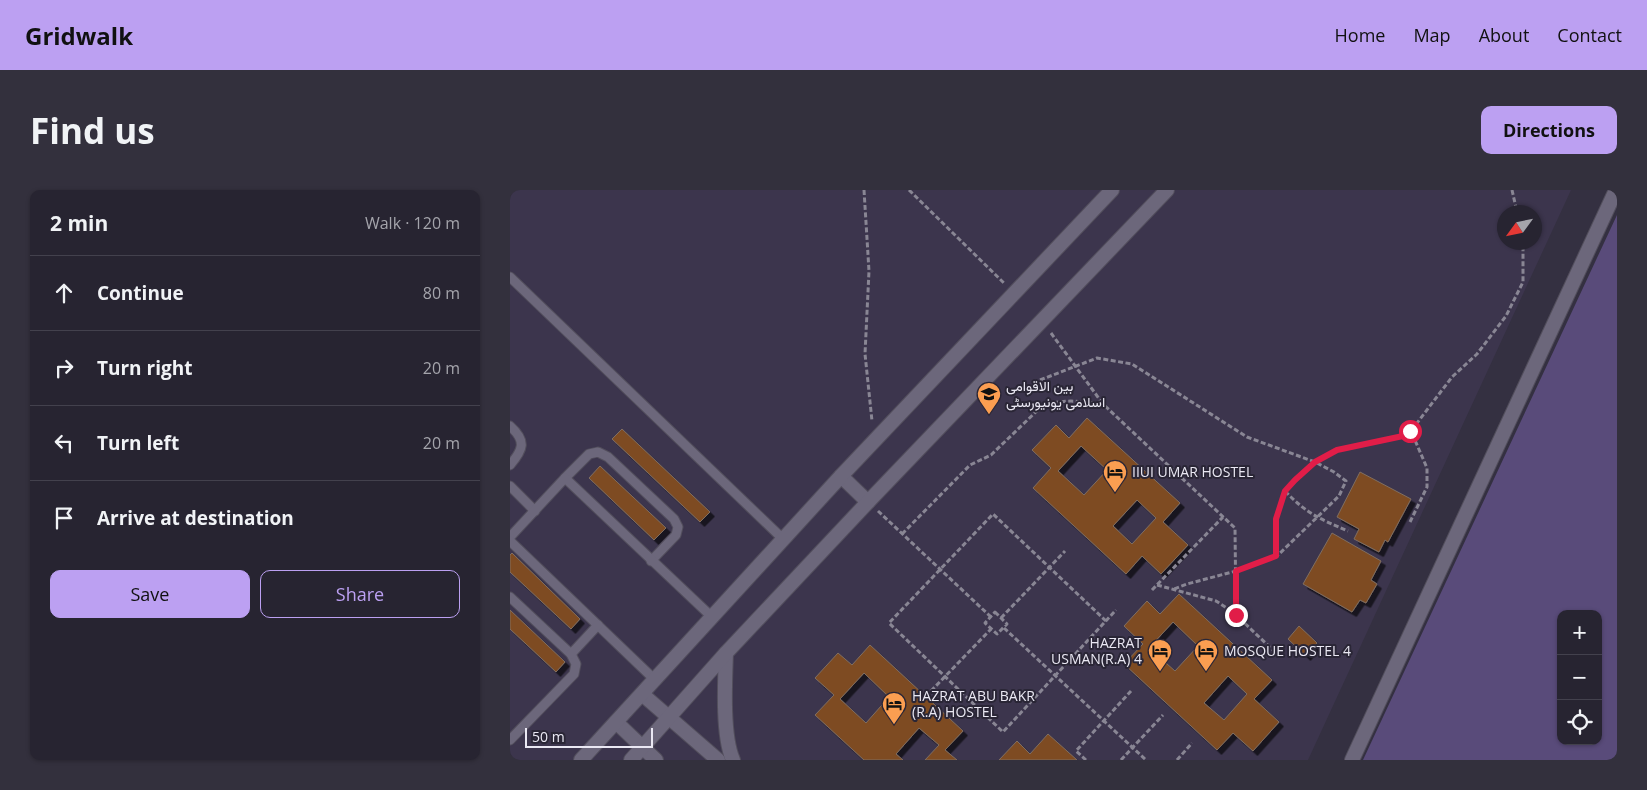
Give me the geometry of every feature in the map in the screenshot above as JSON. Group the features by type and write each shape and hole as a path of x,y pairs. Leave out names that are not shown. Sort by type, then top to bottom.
{"street":[{"path":"581,760 841,476 1112,190"},
{"path":"631,760 726,653 1041,320 1167,190"},
{"path":"1352,760 1616,190"},
{"path":"841,476 868,502"},
{"path":"726,653 725,713 730,754 733,760"},
{"path":"642,694 718,760"},
{"path":"616,722 656,760"}],"lane":[{"path":"510,277 783,539"},
{"path":"510,426 521,440 522,446 521,452 510,465"},
{"path":"510,537 589,454 598,452 608,458 674,519 678,527 676,535 651,560"},
{"path":"565,478 712,617"},
{"path":"510,486 535,510"},
{"path":"510,541 654,679"},
{"path":"510,597 571,654 576,664 574,674 510,740"},
{"path":"571,654 598,625"}],"path":[{"path":"864,190 869,271 865,354 874,442"},
{"path":"909,190 1015,293"},
{"path":"1512,190 1515,205"},
{"path":"1276,556 1276,519 1285,491 1315,462 1337,450 1403,436 1410,431 1452,377 1477,354 1506,316 1523,282 1524,250"},
{"path":"1041,320 1104,405 1235,528 1236,615"},
{"path":"1040,380 1097,358 1132,364 1248,437 1315,462 1346,481 1339,496 1276,556 1236,571 1174,589"},
{"path":"902,534 970,465 991,455 1041,407 1049,403 1083,401 1104,405"},
{"path":"1410,431 1426,468 1426,487 1410,522"},
{"path":"1285,491 1300,507 1317,518 1348,530"},
{"path":"868,502 991,617"},
{"path":"1106,621 993,514 889,623 1003,732 1106,621 1116,610"},
{"path":"1152,590 1223,517"},
{"path":"1001,618 1065,550"},
{"path":"1157,585 1216,601 1236,615 1276,654"},
{"path":"995,612 1008,624 997,634 985,623 991,617 995,612"},
{"path":"1004,628 1146,760"},
{"path":"931,691 991,629"},
{"path":"1086,760 1076,750 1132,691"},
{"path":"1121,760 1163,715"},
{"path":"1177,760 1192,743"}],"shaded area":[{"name":"بین الاقوامی اسلامی یونیورسٹی","path":"510,190 1571,190 1308,760 510,760"},
{"path":"1617,215 1617,760 1363,760"}],"building":[{"path":"1087,418 1180,503 1163,522 1188,545 1161,574 1142,556 1126,574 1033,488 1051,468 1032,450 1056,425 1069,438","holes":["1081,446 1107,470 1084,495 1058,471","1137,500 1156,518 1132,544 1113,526"]},
{"path":"622,429 710,512 700,522 612,439"},
{"path":"600,466 666,528 654,540 589,478"},
{"path":"1360,472 1411,499 1388,542 1385,540 1379,552 1354,539 1359,529 1337,517"},
{"path":"1332,533 1381,561 1371,580 1377,584 1366,603 1360,600 1352,612 1303,584"},
{"path":"512,553 580,619 571,629 510,572 510,555"},
{"path":"1179,594 1272,680 1254,699 1279,722 1253,751 1233,733 1217,750 1124,664 1143,644 1124,626 1147,601 1160,614","holes":["1173,622 1198,646 1175,671 1149,648","1228,676 1247,694 1224,720 1204,703"]},
{"path":"510,610 565,662 556,672 510,629"},
{"path":"1299,626 1317,643 1306,656 1288,639"},
{"path":"870,645 963,731 945,750 957,760 925,760 939,745 919,728 896,754 903,760 864,760 815,715 834,695 815,678 838,653 852,665","holes":["864,673 889,697 866,723 840,699"]},
{"path":"1048,734 1077,760 999,760 1017,741 1030,754"}],"place":[{"name":"بین الاقوامی اسلامی یونیورسٹی","path":"989,415"},
{"name":"IIUI UMAR HOSTEL","path":"1115,493"},
{"name":"HAZRAT USMAN(R.A) 4","path":"1160,672"},
{"name":"MOSQUE HOSTEL 4","path":"1206,672"},
{"name":"HAZRAT ABU BAKR (R.A) HOSTEL","path":"894,725"}],"route":[{"path":"1236,615 1236,571 1276,556 1276,519 1285,491 1295,480 1315,462 1337,450 1403,436 1410,431"}]}
